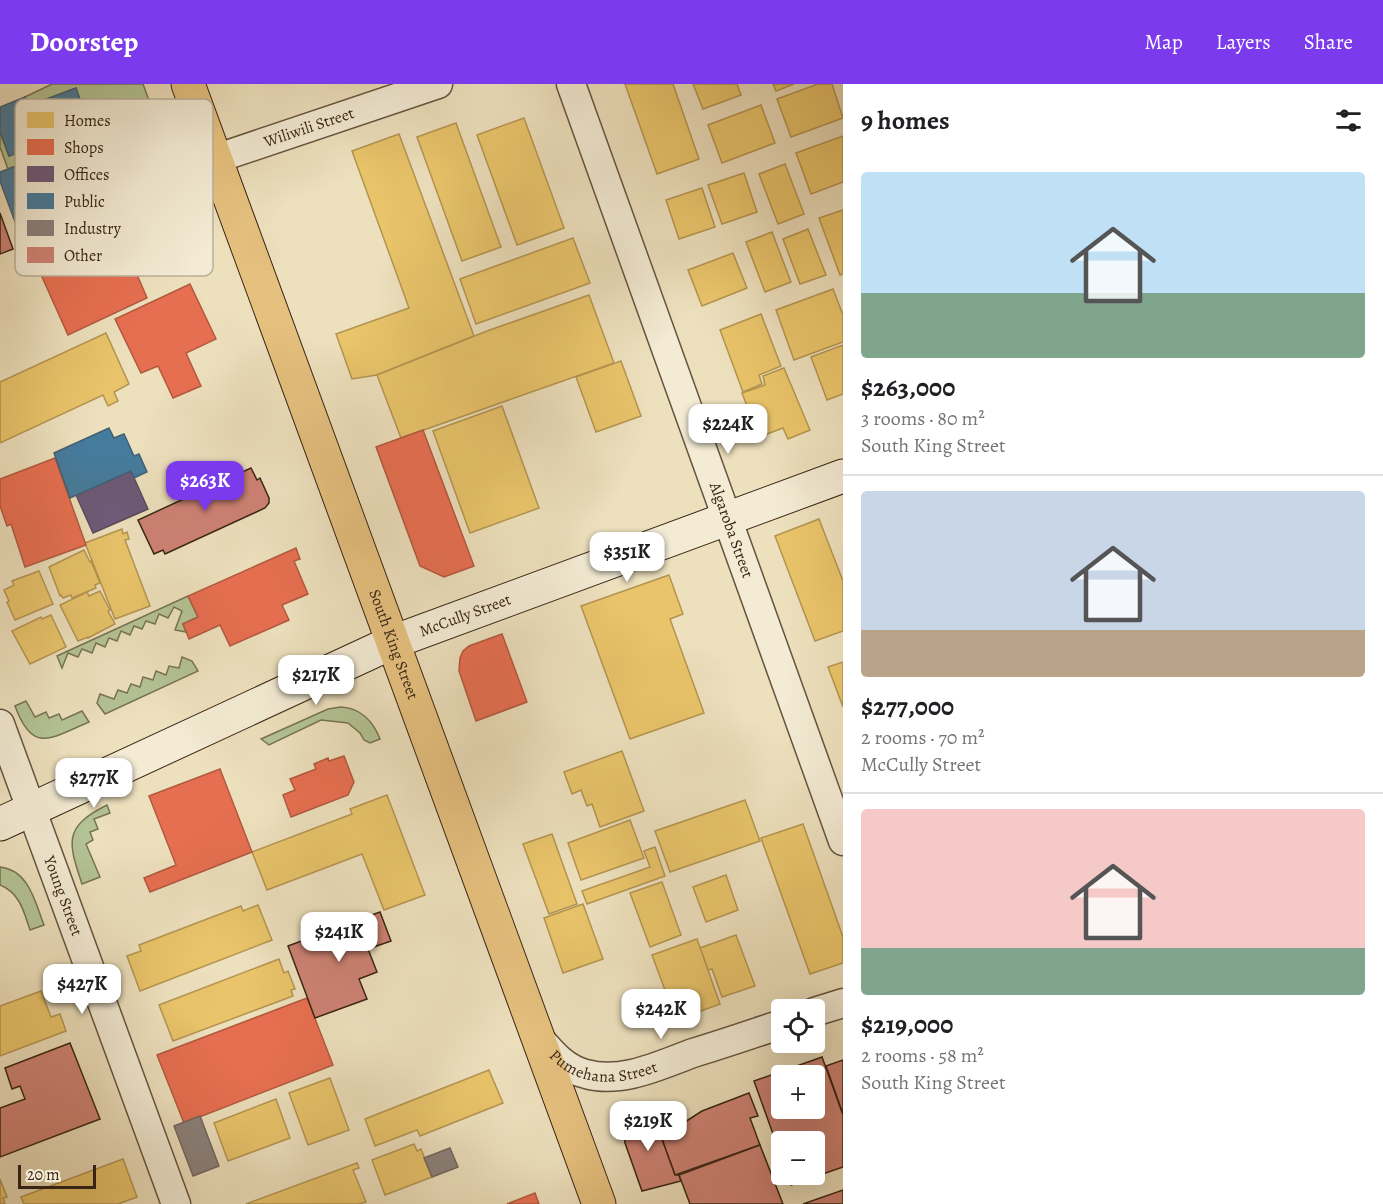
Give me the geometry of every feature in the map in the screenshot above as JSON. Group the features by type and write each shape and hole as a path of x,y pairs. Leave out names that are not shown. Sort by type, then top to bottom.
{"main road":[{"name":"South King Street","path":"188,84 193,99"},
{"name":"South King Street","path":"213,153 599,1204"},
{"name":"McCully Street","path":"0,824 393,642 843,476"}],"street":[{"name":"Wiliwili Street","path":"215,159 438,84"},
{"name":"Algaroba Street","path":"571,84 843,841"},
{"name":"Young Street","path":"0,724 176,1204"},
{"path":"825,1009 843,1003"},
{"name":"Pumehana Street","path":"538,1035 556,1057 577,1071 587,1075 618,1077 771,1028"}],"green space":[{"path":"52,84 143,84 148,99 80,99 76,88 47,99 26,99 25,97"},
{"path":"0,132 9,156 15,154 15,166 8,169 0,147"},
{"path":"188,596 198,617 183,624 186,632 175,630 182,611 174,607 168,618 159,614 155,624 146,621 142,629 134,626 130,635 121,631 117,641 109,638 105,647 96,643 92,653 82,649 78,657 68,653 62,668 57,656"},
{"path":"182,657 192,661 198,671 105,714 97,703 100,694 114,699 118,690 127,693 131,684 140,687 143,677 153,680 156,671 166,675 169,666 179,668"},
{"path":"26,701 35,717 46,712 49,718 59,714 62,720 82,711 89,722 54,737 36,737 22,721 15,706"},
{"path":"341,707 354,710 365,717 374,727 380,739 370,743 364,740 360,733 348,723 321,720 269,745 261,739 328,709"},
{"path":"107,805 110,813 94,819 98,829 90,832 93,840 86,844 100,877 82,884 74,857 73,837 83,821"},
{"path":"0,867 18,874 30,888 44,925 30,930 17,898 7,888 0,885"}],"building: Homes":[{"path":"625,84 673,84 699,159 657,174"},
{"path":"693,84 737,84 741,95 703,109"},
{"path":"773,84 794,84 776,91"},
{"path":"818,84 832,84 843,118 791,137 777,99"},
{"path":"761,105 775,143 722,163 708,125"},
{"path":"524,118 564,228 517,245 477,135"},
{"path":"456,123 501,247 462,261 417,137"},
{"path":"399,134 474,336 377,375 352,379 336,334 409,308 352,151"},
{"path":"843,136 843,182 811,194 796,153"},
{"path":"785,164 804,214 778,224 759,174"},
{"path":"744,173 757,212 722,224 708,185"},
{"path":"702,188 715,227 679,239 666,200"},
{"path":"843,210 843,274 840,275 819,218"},
{"path":"808,229 826,275 800,284 783,239"},
{"path":"772,232 791,282 765,292 746,242"},
{"path":"573,238 590,283 476,324 460,279"},
{"path":"733,253 747,288 702,306 688,270"},
{"path":"833,289 843,315 843,342 794,360 776,310"},
{"path":"589,295 614,363 401,438 377,375 487,331"},
{"path":"761,314 781,366 759,375 762,384 743,392 720,330"},
{"path":"106,333 129,384 114,392 118,401 108,406 103,395 0,443 0,382"},
{"path":"843,345 843,394 827,400 811,357"},
{"path":"621,361 641,416 596,432 576,377"},
{"path":"784,368 810,430 788,439 783,428 759,437 742,393 765,385 763,376"},
{"path":"502,406 539,508 470,533 433,431"},
{"path":"819,519 843,581 843,631 815,641 775,536"},
{"path":"122,529 123,534 127,532 129,539 125,540 150,606 115,619 85,543"},
{"path":"84,550 100,583 95,585 96,588 72,598 71,595 63,598 60,596 49,567"},
{"path":"39,571 53,604 15,620 4,590 14,585 12,581"},
{"path":"669,575 683,614 670,619 704,713 630,739 581,606"},
{"path":"100,591 115,624 78,641 60,605 87,592 89,596"},
{"path":"51,615 66,647 30,664 12,631 41,617 42,619"},
{"path":"843,662 843,707 828,667"},
{"path":"622,751 644,811 600,827 592,804 587,806 581,790 572,794 564,772"},
{"path":"387,795 425,895 384,910 362,854 267,890 252,852 352,814 350,809"},
{"path":"745,800 760,841 670,872 655,831"},
{"path":"630,820 644,858 581,880 568,843"},
{"path":"803,824 843,937 843,963 810,974 761,838"},
{"path":"552,834 577,904 549,914 523,844"},
{"path":"655,847 665,876 587,904 582,891 650,867 644,851"},
{"path":"726,875 738,910 706,922 693,887"},
{"path":"662,882 681,935 650,947 630,893"},
{"path":"583,904 603,959 563,973 544,918"},
{"path":"258,905 272,940 140,991 127,956 141,951 139,945 241,906 243,911"},
{"path":"736,935 755,986 722,997 712,969 708,970 700,948"},
{"path":"697,939 720,1004 676,1020 652,955"},
{"path":"279,959 284,973 288,971 295,989 291,990 293,996 173,1041 159,1005"},
{"path":"41,991 51,1017 60,1014 66,1031 0,1056 0,1006"},
{"path":"489,1070 503,1103 420,1136 417,1130 375,1146 365,1119"},
{"path":"330,1078 349,1130 308,1145 289,1093"},
{"path":"276,1099 290,1138 228,1161 214,1123"},
{"path":"414,1144 417,1151 421,1149 432,1177 385,1195 372,1160"},
{"path":"123,1159 137,1197 118,1204 24,1204 21,1197"},
{"path":"357,1163 359,1168 353,1170 366,1202 359,1204 246,1204"},
{"path":"0,1179 7,1197 3,1198 5,1204 0,1204"}],"building: Shops":[{"path":"42,276 138,276 147,298 68,335"},
{"path":"190,284 216,339 186,353 201,386 173,398 158,366 141,373 115,319"},
{"path":"423,430 474,566 444,577 420,566 376,447"},
{"path":"55,458 86,545 25,567 11,524 7,526 0,506 0,479"},
{"path":"296,548 300,559 294,561 308,594 282,605 289,620 230,646 220,625 189,639 183,624 198,617 188,596"},
{"path":"502,634 527,702 476,721 459,671 460,658 469,646"},
{"path":"344,756 354,782 348,795 291,817 283,795 295,790 290,779 316,769 314,764 328,758 329,761"},
{"path":"220,769 252,852 150,892 144,878 176,865 149,796"},
{"path":"307,998 333,1065 184,1123 157,1055"},
{"path":"535,1193 539,1204 507,1204"}],"building: Offices":[{"path":"131,471 148,509 93,533 76,495"}],"building: Public":[{"path":"76,88 80,99 47,99"},
{"path":"15,101 15,154 9,156 0,132 0,107"},
{"path":"15,166 15,222 0,181 0,172"},
{"path":"109,428 114,438 124,434 134,456 139,454 147,472 134,478 131,471 70,498 54,453"}],"building: Industry":[{"path":"200,1116 219,1166 193,1176 174,1126"},
{"path":"450,1148 458,1167 432,1177 424,1158"}],"building: Other":[{"path":"0,213 13,249 0,254"},
{"path":"251,468 257,480 260,478 269,498 269,503 265,508 165,554 163,550 154,554 138,520"},
{"path":"380,912 391,941 368,949 377,972 359,979 367,999 315,1018 288,946"},
{"path":"70,1043 100,1119 0,1157 0,1108 25,1099 20,1086 12,1089 5,1068"},
{"path":"822,1057 825,1065 799,1065"},
{"path":"843,1060 843,1114 826,1066"},
{"path":"825,1065 843,1115 843,1167 825,1173 825,1131 772,1131 754,1081 771,1075 771,1119 825,1119"},
{"path":"749,1093 758,1116 750,1118 760,1145 675,1175 653,1115 666,1110 672,1126 685,1122 702,1111"},
{"path":"651,1109 675,1175 679,1175 681,1181 642,1191 625,1143 624,1129 629,1118"},
{"path":"760,1145 771,1173 771,1185 776,1185 783,1204 690,1204 679,1175"},
{"path":"843,1190 843,1204 803,1204"}]}
